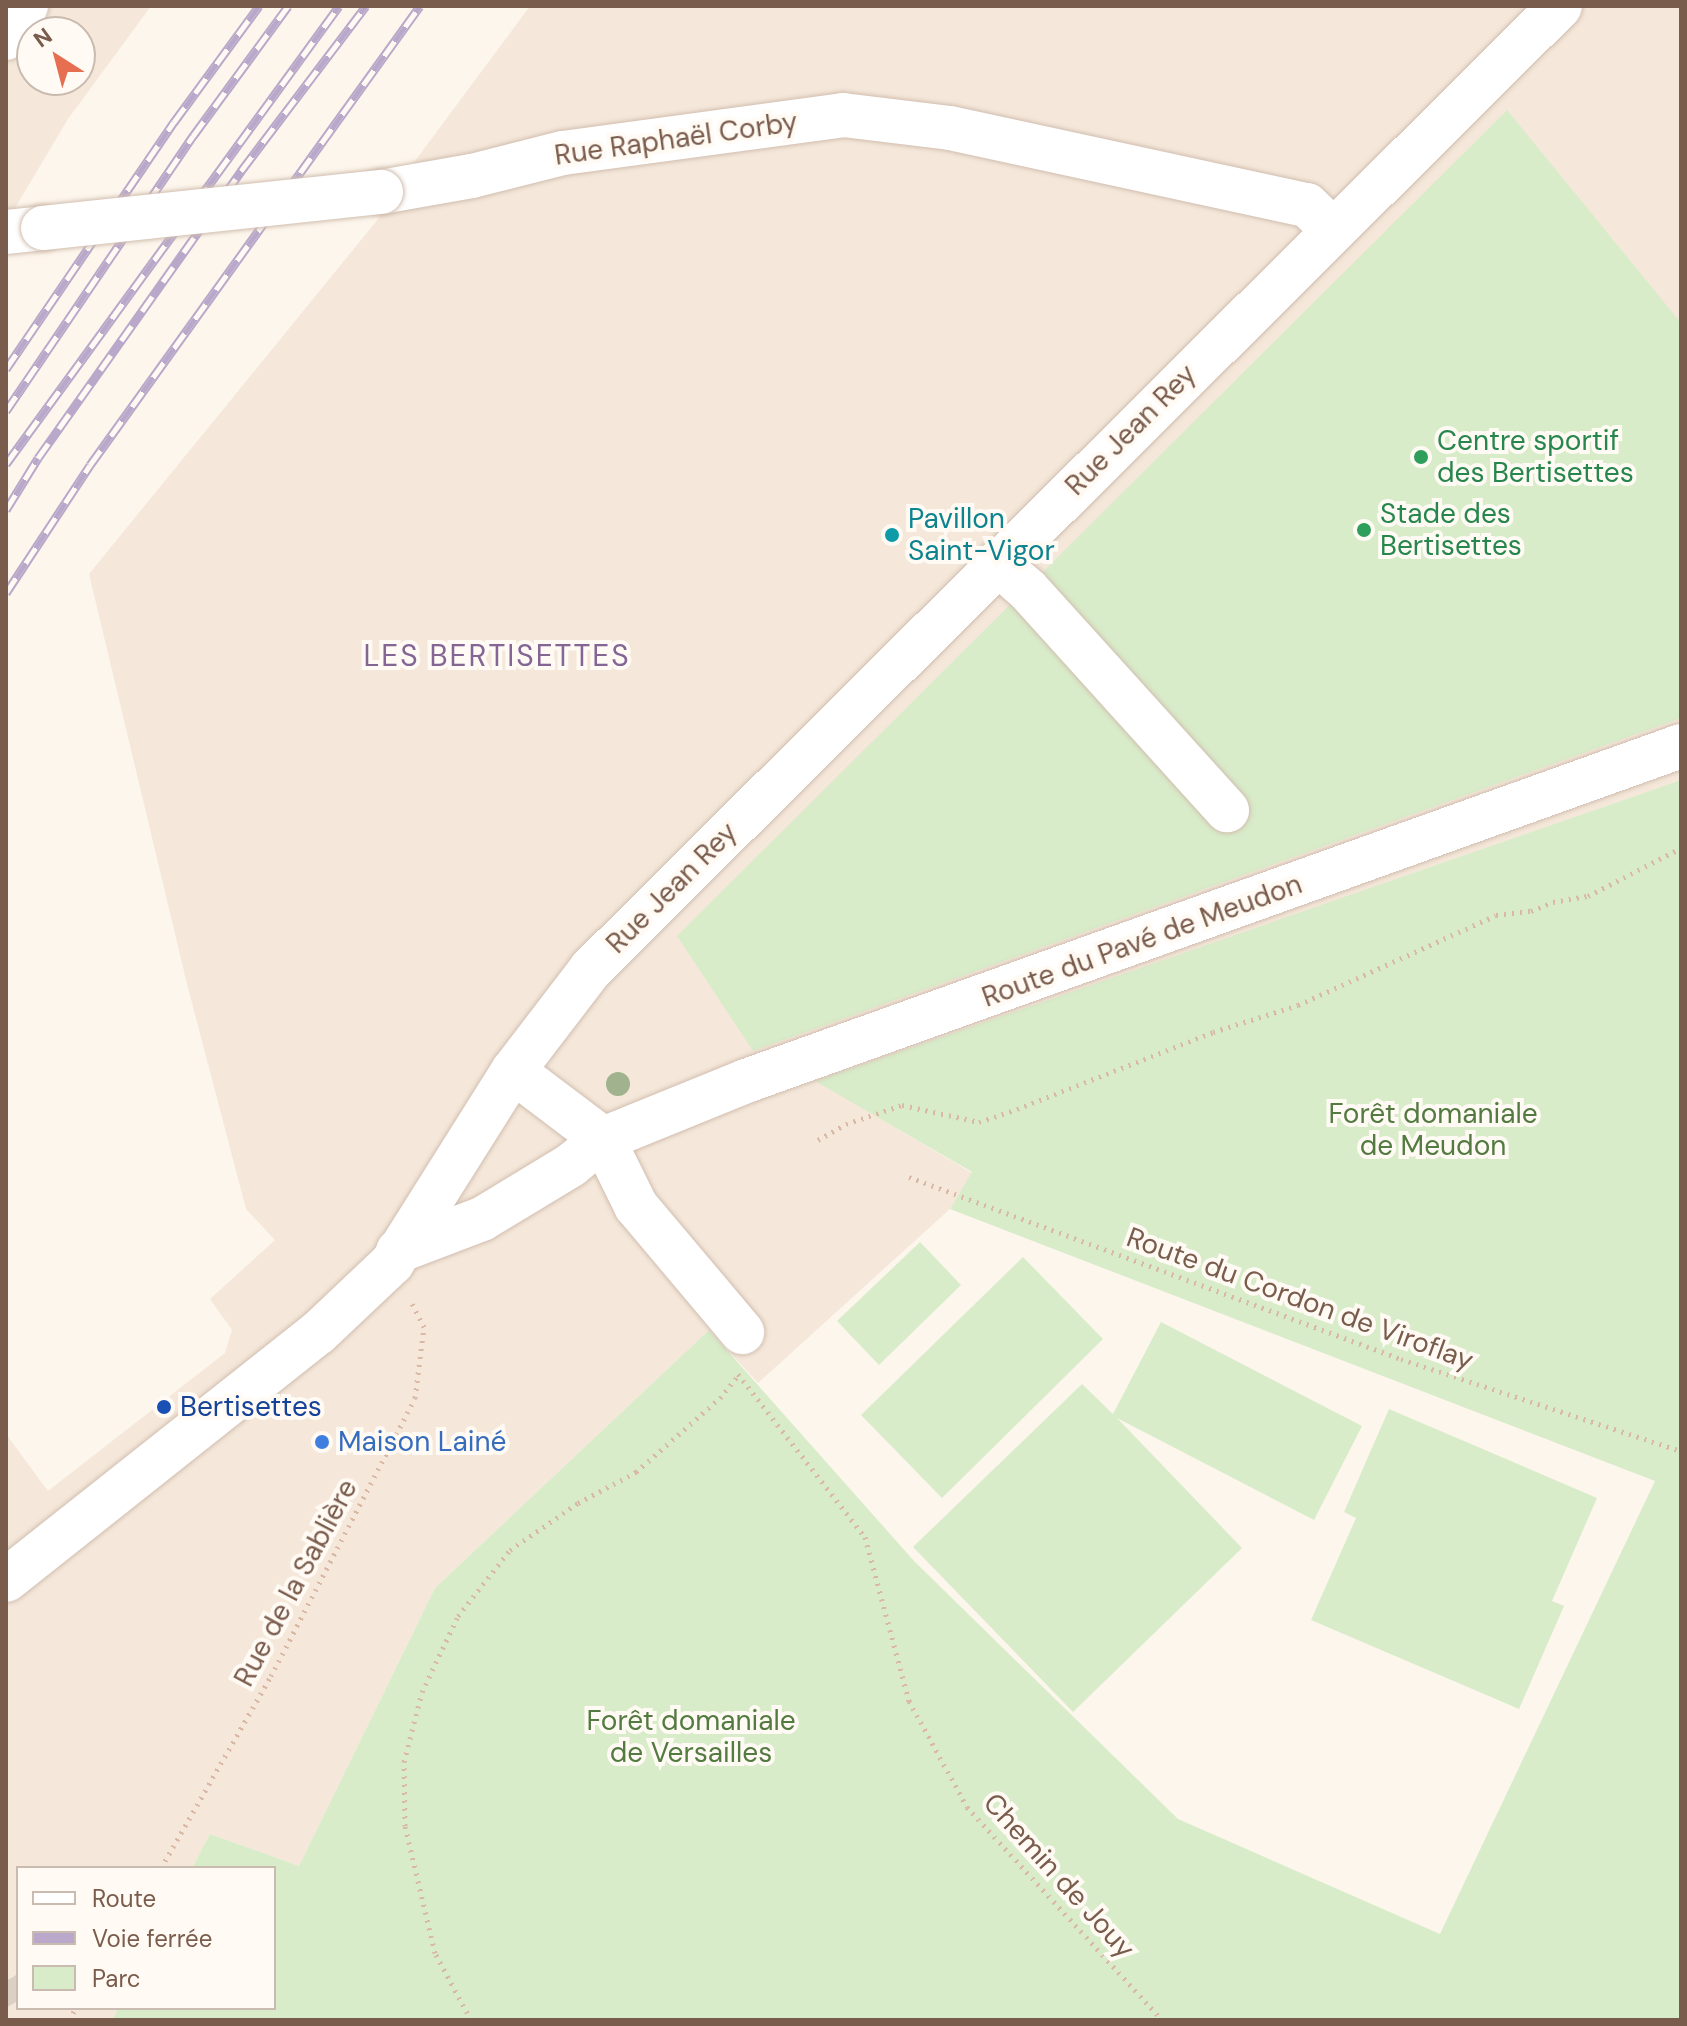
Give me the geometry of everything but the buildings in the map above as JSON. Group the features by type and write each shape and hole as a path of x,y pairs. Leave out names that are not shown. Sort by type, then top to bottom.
{"street":[{"path":"6,38 26,6"},
{"name":"Rue Jean Rey","path":"395,1257 513,1071 591,969 1560,6"},
{"name":"Rue Raphaël Corby","path":"24,230 381,192 472,176 563,153 843,115 950,128 1307,205 1333,230"},
{"path":"997,563 1028,590 1227,810"},
{"name":"Route du Pavé de Meudon","path":"395,1257 482,1219 571,1165 603,1139 746,1081 1681,746"},
{"path":"513,1071 603,1139 636,1206 742,1332"},
{"path":"6,1580 318,1333 395,1257"}],"path":[{"path":"818,1140 846,1124 902,1105 979,1122 1213,1032 1298,1005 1496,915 1531,911 1553,902 1588,896 1681,848"},
{"name":"Route du Cordon de Viroflay","path":"909,1177 1401,1359 1681,1451"},
{"name":"Rue de la Sablière","path":"162,1866 271,1676 415,1398 424,1327 395,1257"},
{"name":"Chemin de Jouy","path":"471,2020 435,1953 405,1826 404,1762 422,1692 458,1616 510,1550 578,1503 636,1472 720,1398 738,1376 865,1537 909,1701 967,1807 1162,2020"}],"shaded area":[{"path":"6,6 151,6 96,81 96,16 16,16 16,96 85,96 6,223"},
{"path":"530,6 1681,6 1681,780 817,1081 972,1173 950,1209 758,1383 709,1330 435,1588 299,1866 210,1834 193,1866 16,1866 16,2010 117,2010 112,2020 6,2020 6,1434 48,1491 225,1353 232,1330 210,1299 275,1240 246,1209 187,984 89,574 383,213 412,165"}],"green space":[{"name":"Centre sportif des Bertisettes","path":"1507,110 1681,323 1681,718 753,1051 677,936"},
{"name":"Forêt domaniale de Versailles","path":"1681,780 1681,2020 112,2020 117,2010 276,2010 276,1866 193,1866 210,1834 299,1866 435,1588 709,1330 914,1561 1178,1819 1440,1934 1655,1481 950,1209 972,1172 815,1081"},
{"path":"920,1242 961,1285 879,1365 837,1321"},
{"path":"1023,1257 1103,1339 942,1498 861,1415"},
{"path":"1161,1322 1362,1426 1314,1520 1117,1418 1242,1548 1073,1712 913,1547 1082,1384 1113,1414"},
{"path":"1389,1409 1597,1498 1552,1601 1564,1606 1519,1709 1311,1620 1356,1518 1344,1512"}],"tunnel":[{"path":"6,1981 16,1998"}],"railway":[{"path":"6,369 174,122 259,6"},
{"path":"6,411 193,136 288,6"},
{"path":"6,464 339,6"},
{"path":"6,510 38,458 241,171 366,6"},
{"path":"6,593 90,465 420,6"}],"place":[{"name":"Centre sportif des Bertisettes","path":"1421,457"},
{"name":"Stade des Bertisettes","path":"1364,530"},
{"name":"Pavillon Saint-Vigor","path":"892,535"},
{"name":"Bertisettes","path":"164,1407"},
{"name":"Maison Lainé","path":"322,1442"}],"district":[{"name":"LES BERTISETTES","path":"497,656"}],"park label":[{"name":"Forêt domaniale de Meudon","path":"1433,1130"}]}
